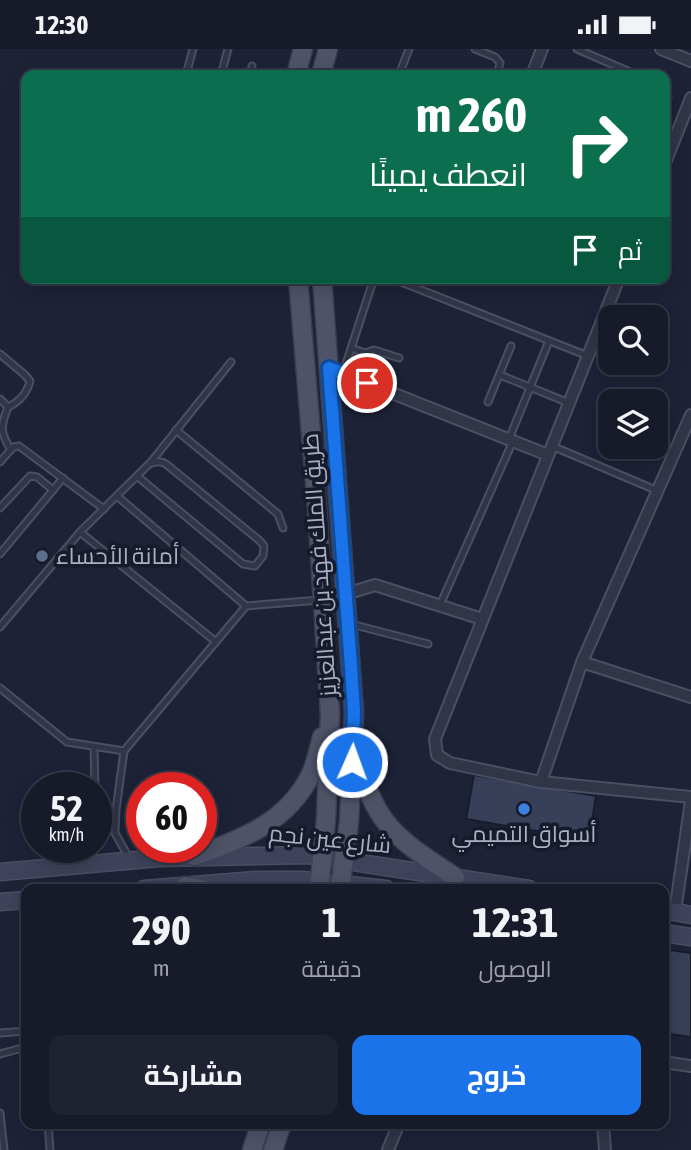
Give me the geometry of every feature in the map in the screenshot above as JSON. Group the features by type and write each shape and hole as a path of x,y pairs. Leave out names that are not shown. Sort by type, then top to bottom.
{"main road":[{"path":"297,70 303,49"},
{"path":"322,70 328,49"},
{"name":"طريق الملك فهد بن عبدالعزيز","path":"298,284 330,714 320,884"},
{"name":"طريق الملك فهد بن عبدالعزيز","path":"322,284 336,371 354,729 349,822 340,884"},
{"path":"217,848 250,836 275,818 295,798 311,774 330,714"},
{"path":"354,729 363,778 383,822 419,854 455,877"},
{"name":"شارع عين نجم","path":"217,855 323,857 498,884"},
{"name":"شارع عين نجم","path":"0,872 126,859"},
{"name":"شارع عين نجم","path":"220,884 257,880 307,884"},
{"path":"2,906 21,900"},
{"path":"669,934 691,937"},
{"path":"252,1150 259,1129"},
{"path":"273,1150 280,1129"}],"street":[{"path":"534,70 542,49"},
{"path":"661,49 691,61"},
{"path":"670,150 691,98"},
{"path":"617,284 435,739 437,755 450,764 541,782 691,799 676,913"},
{"path":"336,371 511,440 550,450"},
{"path":"541,782 582,661 691,415"},
{"path":"346,594 375,585 482,619"},
{"path":"582,661 691,697"},
{"path":"669,1063 691,1066"},
{"path":"388,1150 397,1129"},
{"path":"603,1129 605,1150"}],"lane":[{"path":"187,70 193,49"},
{"path":"222,70 228,49"},
{"path":"401,70 409,49"},
{"path":"475,49 495,57 500,63 499,70"},
{"path":"577,49 625,70"},
{"path":"252,66 252,70"},
{"path":"336,371 352,348 372,284"},
{"path":"406,284 587,356"},
{"path":"440,605 511,440 549,341"},
{"path":"488,402 511,346"},
{"path":"352,348 365,353 374,350 399,358"},
{"path":"0,354 30,381 28,389 17,403 8,407 1,424 1,437 11,450"},
{"path":"0,627 80,532 149,464 231,362"},
{"path":"500,375 569,403"},
{"path":"0,399 8,407"},
{"path":"176,430 278,514 283,529"},
{"path":"0,462 19,446 104,509"},
{"path":"550,450 658,491"},
{"path":"137,477 243,564 253,567 258,565 264,552 260,541 162,461 149,464"},
{"path":"0,508 30,476 37,477 53,490"},
{"path":"0,554 63,478"},
{"path":"117,496 246,606 323,600"},
{"path":"80,532 216,642"},
{"path":"126,852 115,833 124,751 246,606"},
{"path":"348,623 428,644"},
{"path":"0,688 67,742 124,751"},
{"path":"94,747 95,772"},
{"path":"0,1033 21,1031"},
{"path":"0,1054 21,1048"},
{"path":"0,1112 4,1150"},
{"path":"48,1129 50,1150"}],"building":[{"path":"474,775 596,796 589,840 466,819"},
{"path":"669,950 691,953 691,1037 669,1034"}],"place":[{"name":"أمانة الأحساء","path":"42,556"},
{"name":"أسواق التميمي","path":"524,809"}],"route":[{"path":"352,762 354,712 329,368 367,383"}]}
